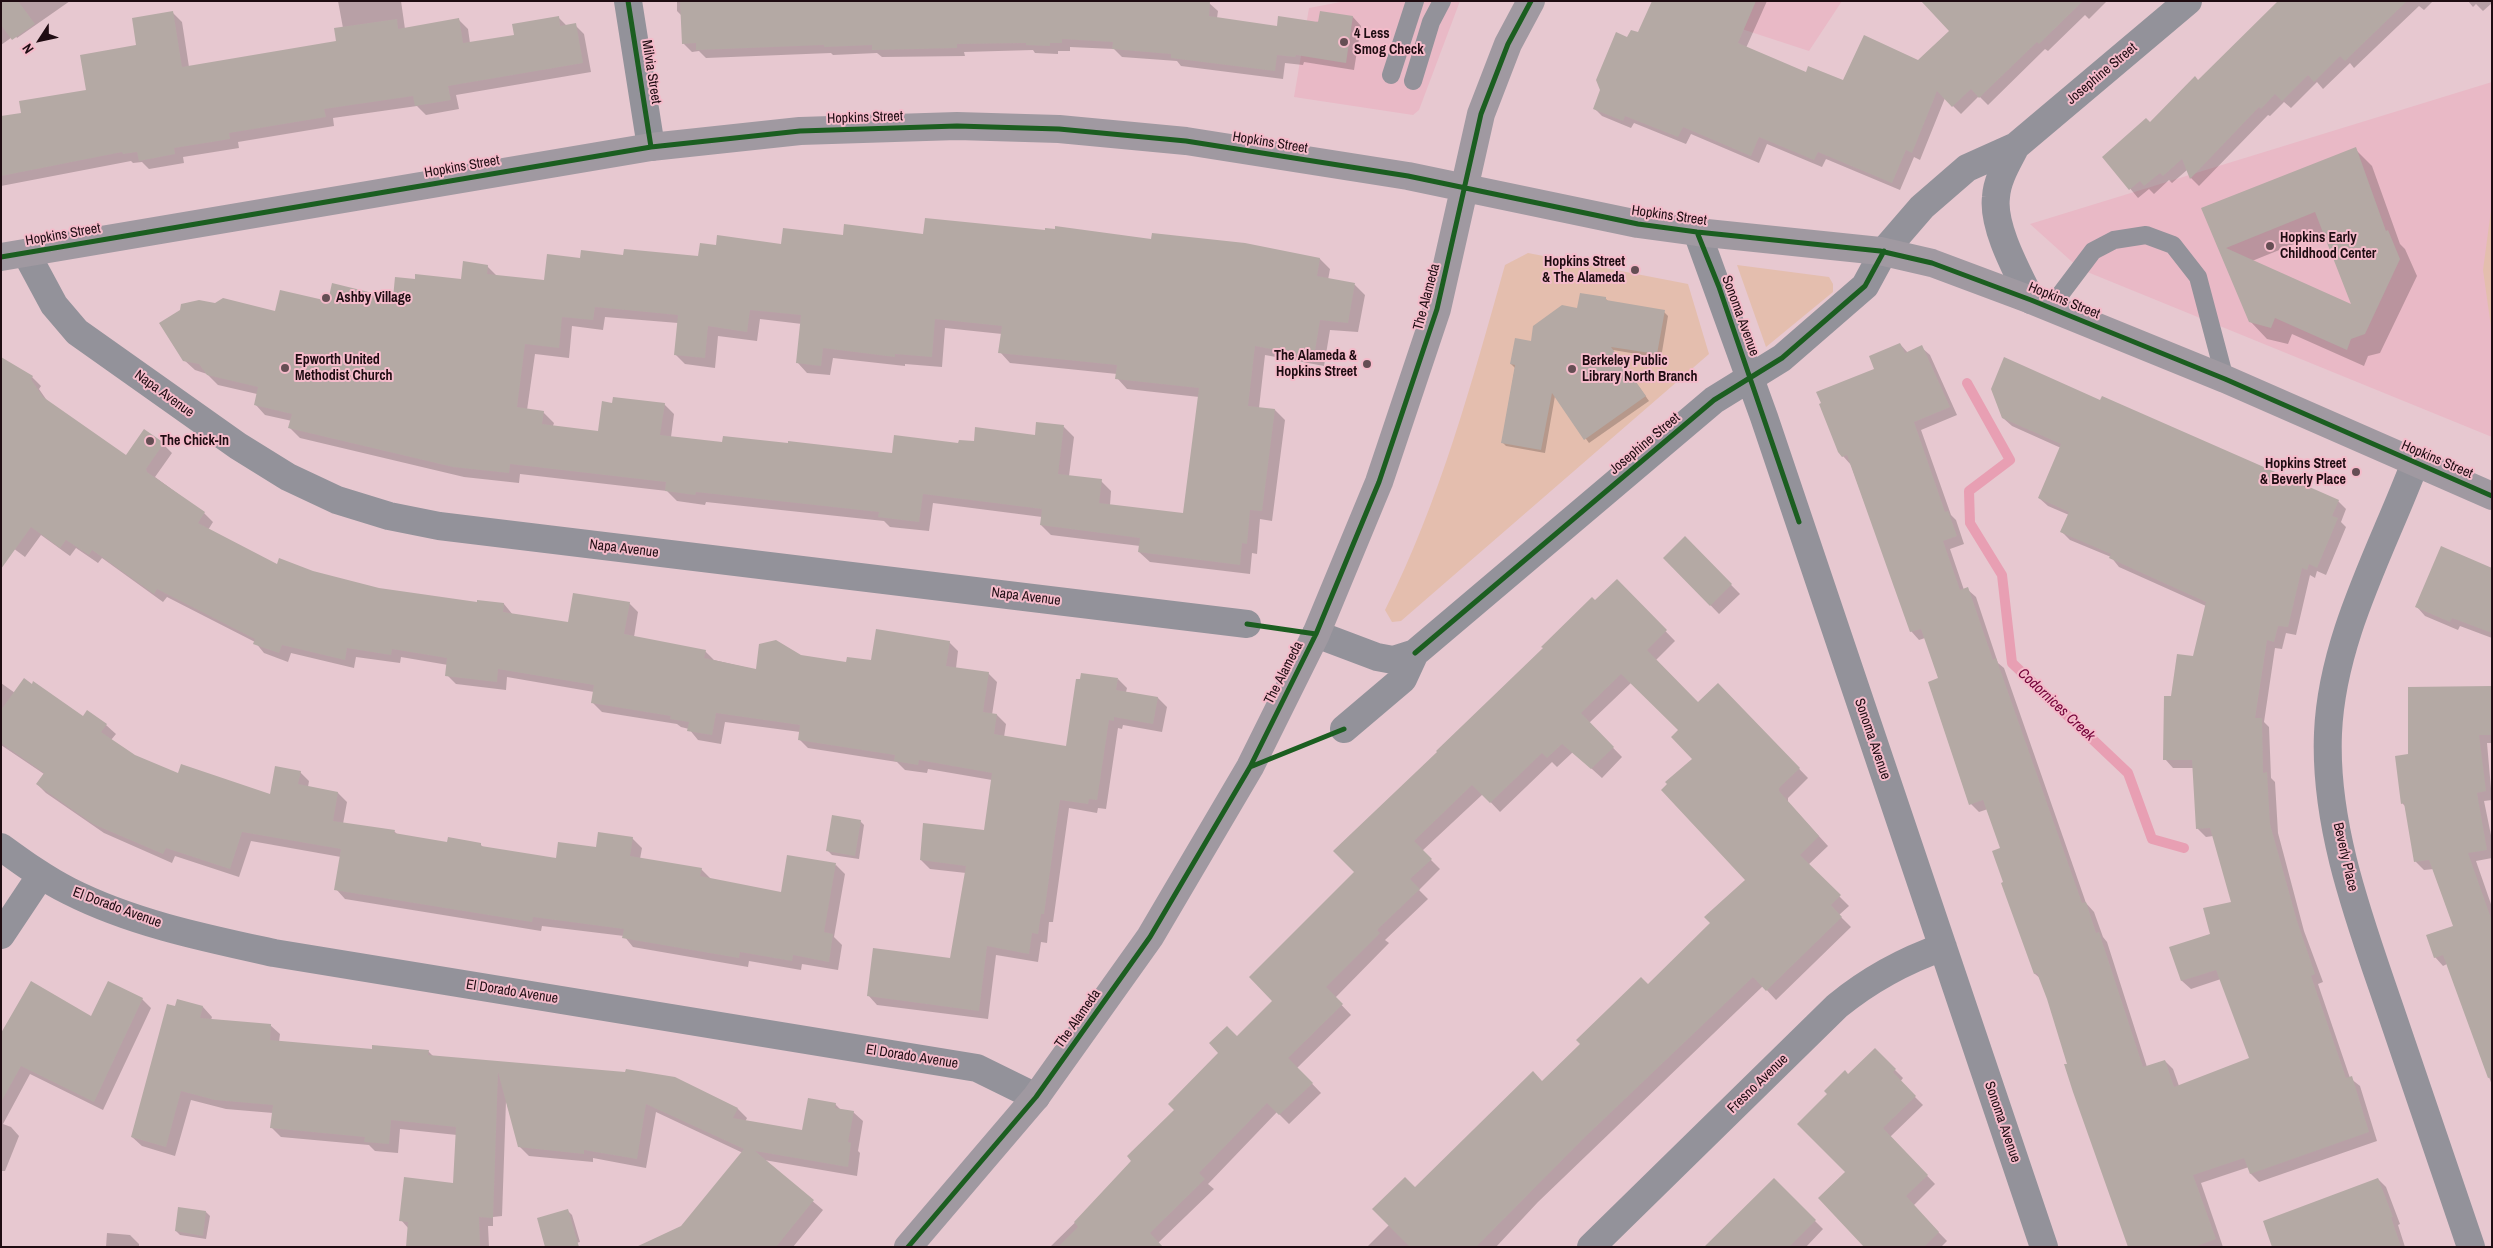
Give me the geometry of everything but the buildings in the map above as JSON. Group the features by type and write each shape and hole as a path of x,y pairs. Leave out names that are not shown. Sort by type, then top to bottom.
{"street":[{"name":"Milvia Street","path":"628,1 651,147"},
{"name":"The Alameda","path":"908,1247 1036,1097 1150,937 1250,767 1316,634 1379,482 1437,309 1481,114 1508,44 1531,1"},
{"name":"Josephine Street","path":"1316,634 1377,657 1393,660 1415,653 1714,400 1782,358 1865,286 1884,251 1922,207 1967,168 2016,146 2188,1"},
{"name":"Hopkins Street","path":"13,255 651,147 800,131 957,126 1060,129 1186,141 1408,176 1638,224 1697,232 1884,251 1932,263 2041,304 2225,379 2492,496"},
{"name":"Josephine Street","path":"2016,146 2004,170 1995,198 2001,231 2041,304"},
{"name":"Sonoma Avenue","path":"1697,232 1750,378 2044,1247"},
{"name":"Napa Avenue","path":"13,255 77,332 238,446 288,477 346,503 389,516 439,526 1246,624"},
{"name":"Beverly Place","path":"2415,463 2350,623 2336,676 2328,732 2331,793 2357,911 2471,1247"},
{"name":"Josephine Street","path":"1344,729 1403,679 1415,653"},
{"name":"El Dorado Avenue","path":"1,847 41,875 70,892 114,910 193,935 274,953 977,1068 1036,1097"},
{"path":"1,935 41,875"},
{"name":"Fresno Avenue","path":"1591,1247 1837,1006 1858,988 1900,963 1943,947"}],"lane":[{"path":"1391,75 1415,1"},
{"path":"1413,81 1431,22 1442,1"},
{"path":"2041,304 2093,251 2114,240 2146,235 2173,245 2198,277 2225,379"}],"shaded area":[{"path":"1346,1 1460,1 1419,110 1413,115 1294,97 1309,8"},
{"path":"1656,1 1842,1 1809,51"},
{"name":"Hopkins Early Childhood Center","path":"2492,82 2492,437 2080,269 2030,224"},
{"path":"2492,203 2492,334 2483,270"},
{"path":"1528,253 1688,284 1709,354 1401,621 1392,622 1385,610 1405,569 1422,527 1453,441 1505,265"},
{"path":"1737,265 1829,277 1833,284 1833,292 1766,347"}],"waterway":[{"name":"Codornices Creek","path":"1967,383 2010,460 1969,491 1970,523 2002,575 2012,663 2128,773 2152,839 2184,848"}],"cycle path":[{"path":"628,1 651,147"},
{"path":"908,1247 1036,1097 1150,937 1250,767 1316,634 1379,482 1437,309 1481,114 1508,44 1531,1"},
{"path":"1,257 651,147 800,131 957,126 1059,129 1186,141 1408,176 1638,224 1880,251 1932,263 2031,300 2225,379 2492,496"},
{"path":"1697,232 1719,287 1799,522"},
{"path":"1415,653 1714,400 1782,358 1865,286 1884,251"},
{"path":"1247,624 1316,634"},
{"path":"1250,767 1344,729"}],"place":[{"name":"4 Less Smog Check","path":"1344,42"},
{"name":"Hopkins Early Childhood Center","path":"2270,246"},
{"name":"Hopkins Street & The Alameda","path":"1635,270"},
{"name":"Ashby Village","path":"326,298"},
{"name":"The Alameda & Hopkins Street","path":"1367,364"},
{"name":"Epworth United Methodist Church","path":"285,368"},
{"name":"Berkeley Public Library North Branch","path":"1572,369"},
{"name":"The Chick-In","path":"150,441"},
{"name":"Hopkins Street & Beverly Place","path":"2356,472"}]}
